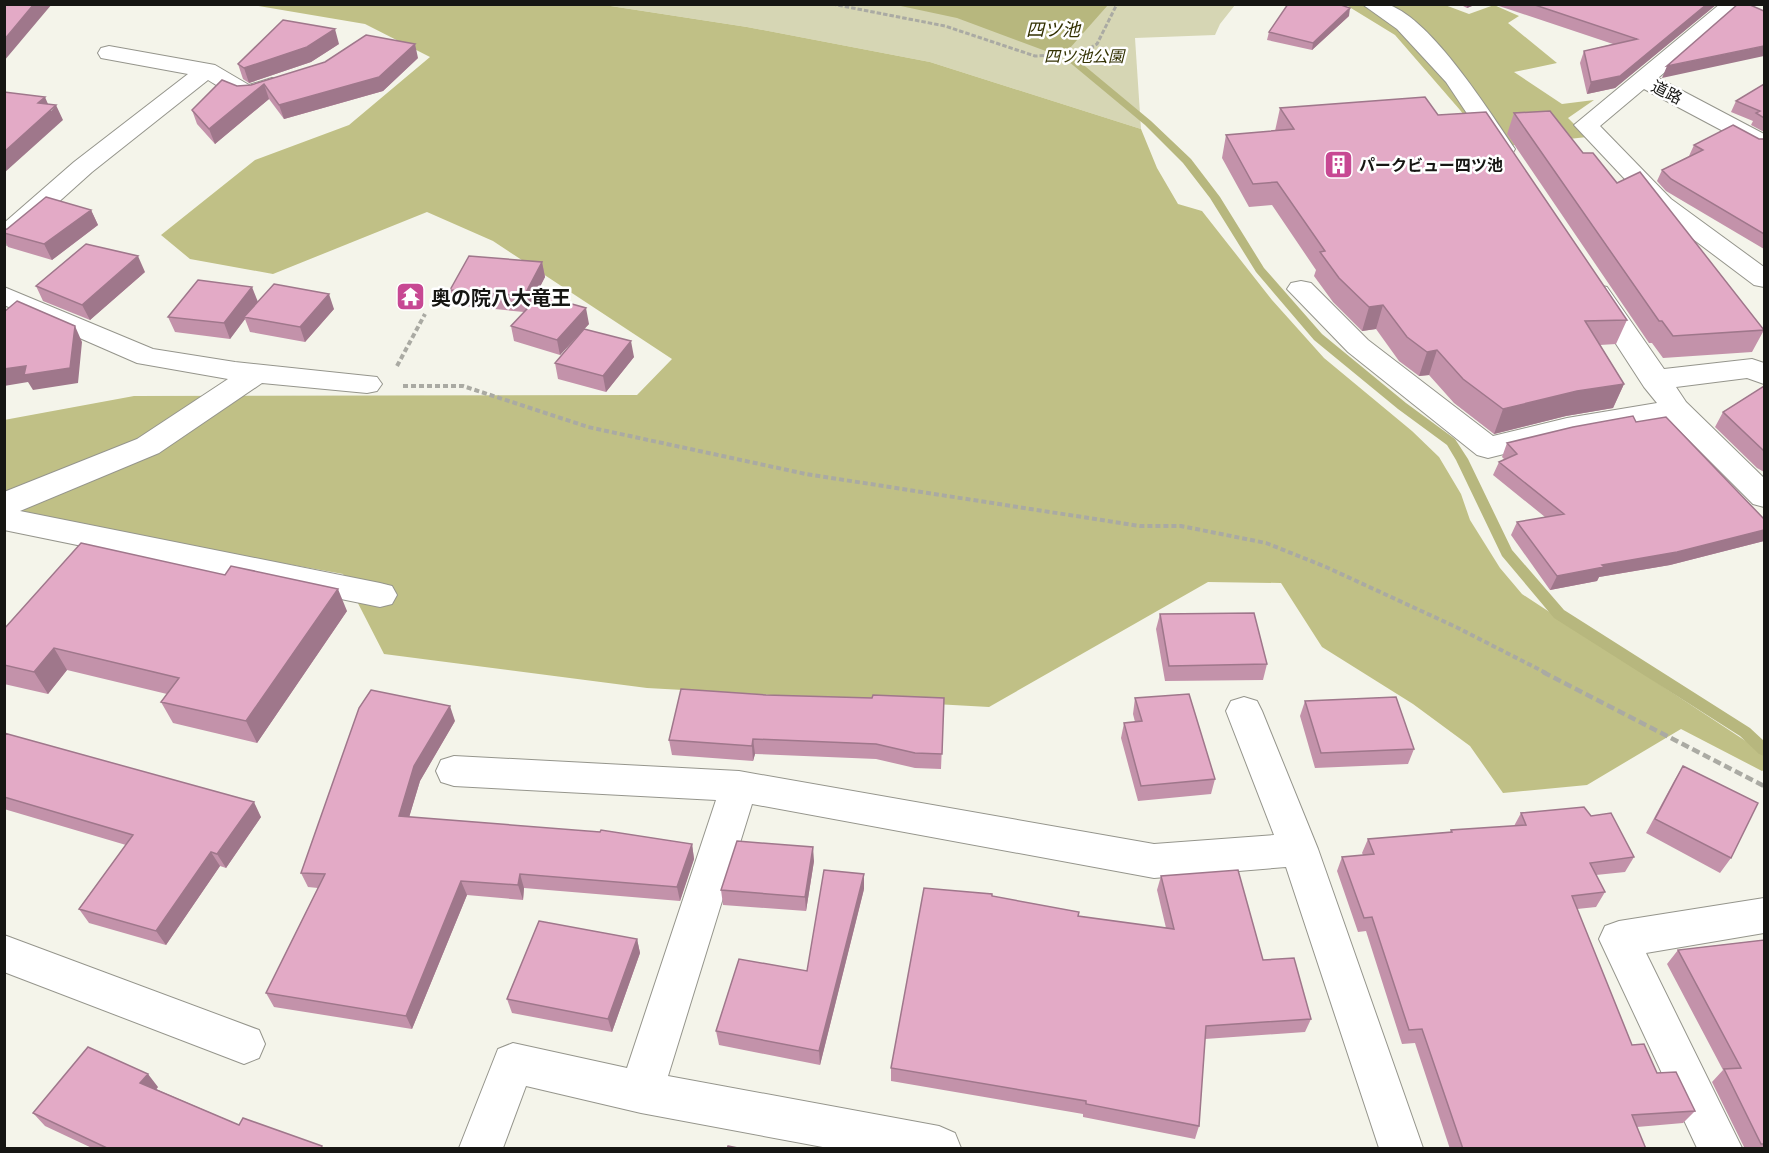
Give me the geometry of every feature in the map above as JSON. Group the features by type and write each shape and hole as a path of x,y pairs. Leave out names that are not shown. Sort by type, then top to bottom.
{"street":[{"path":"1372,4 1405,24 1455,78 1516,170"},
{"name":"道路","path":"1734,4 1642,79 1764,143"},
{"path":"109,53 207,70 248,93 289,79"},
{"path":"4,237 83,167 207,70"},
{"path":"1642,79 1586,125 1662,204 1764,279"},
{"path":"1582,271 1654,380 1676,409 1764,496"},
{"path":"1301,289 1358,346 1488,448 1567,428 1676,409"},
{"path":"4,295 147,357 256,373 377,385"},
{"path":"1654,380 1752,368 1764,375"},
{"path":"4,505 148,446 256,373"},
{"path":"4,519 380,595"},
{"path":"1244,711 1299,849 1401,1149"},
{"path":"454,771 739,786 1154,861 1299,849"},
{"path":"641,1092 739,786"},
{"path":"1720,1149 1619,939 1764,916"},
{"path":"4,953 244,1044"},
{"path":"481,1149 513,1063 641,1092 939,1149"}],"path":[{"path":"832,4 945,26 1035,56 1080,54 1096,44 1117,4"},
{"path":"377,385 425,314"},
{"path":"377,385 462,387 588,427 806,474 1140,526 1181,526 1266,543 1326,567 1456,627 1764,786"}],"green space":[{"name":"四ツ池公園","path":"604,5 1235,5 1220,24 1215,35 1135,38 1141,129 930,62 747,27"}],"shaded area":[{"path":"253,5 604,5 747,27 930,62 1141,129 1157,168 1178,204 1202,211 1272,300 1324,358 1412,431 1439,457 1461,494 1470,520 1500,568 1522,594 1764,753 1764,770 1681,729 1587,785 1503,793 1470,746 1413,704 1322,647 1281,583 1208,582 989,707 647,688 384,654 343,574 5,513 4,420 134,396 637,395 672,359 493,241 427,212 273,274 190,259 161,235 255,160 349,125 430,57 365,24"},
{"path":"1346,5 1445,5 1469,14 1494,5 1519,16 1508,23 1557,63 1514,72 1562,104 1594,100 1568,118 1587,137 1489,148 1460,110 1395,35"}],"water":[{"name":"四ツ池","path":"896,5 1108,5 1062,57 957,18"}],"building":[{"path":"4,4 34,4 4,40"},
{"path":"1288,4 1338,4 1350,8 1313,43 1269,32"},
{"path":"1532,4 1707,4 1620,76 1591,82 1584,51 1637,39"},
{"path":"1738,4 1748,4 1764,11 1764,46 1667,66"},
{"path":"283,20 335,29 307,47 244,68 238,64"},
{"path":"366,35 415,44 379,77 279,105 264,84 209,129 192,110 222,80 237,86 251,85 325,62"},
{"path":"1764,84 1764,118 1756,113 1760,111 1736,101"},
{"path":"4,92 45,97 38,103 56,105 4,152"},
{"path":"1425,97 1438,115 1486,112 1627,320 1585,321 1624,384 1577,391 1503,409 1463,379 1437,350 1427,352 1407,337 1383,305 1369,307 1339,278 1320,252 1325,251 1277,182 1253,184 1226,135 1294,129 1280,108"},
{"path":"1550,111 1583,153 1593,153 1617,183 1640,172 1764,330 1673,336 1662,321 1659,321 1514,113"},
{"path":"1733,125 1759,139 1764,139 1764,234 1671,179 1662,170 1703,150 1694,145"},
{"path":"46,197 91,210 44,244 4,233 4,230"},
{"path":"86,244 138,256 82,305 36,286"},
{"path":"469,256 542,262 524,296 450,290"},
{"path":"198,280 252,287 224,323 168,317"},
{"path":"274,284 329,294 300,327 244,317"},
{"path":"540,295 586,308 557,340 511,326"},
{"path":"17,301 75,326 70,368 24,375 26,366 4,369 4,312"},
{"path":"584,329 631,341 603,376 555,363"},
{"path":"1764,386 1764,451 1723,412"},
{"path":"1633,416 1636,422 1666,417 1764,519 1764,530 1677,552 1602,565 1604,567 1557,576 1517,522 1564,514 1499,462 1517,454 1507,443 1573,427"},
{"path":"81,543 225,575 231,566 338,589 246,721 161,702 179,678 54,648 34,672 4,665 4,629"},
{"path":"1254,613 1267,664 1169,666 1160,614"},
{"path":"681,689 766,695 872,698 873,695 944,698 942,754 915,753 876,744 753,739 752,746 669,740"},
{"path":"371,690 450,706 414,766 399,816 600,832 601,830 692,844 677,887 520,874 518,885 461,881 406,1016 266,993 325,874 301,873 359,708"},
{"path":"1189,694 1215,779 1141,786 1124,723 1142,721 1135,698"},
{"path":"1396,697 1414,749 1321,753 1305,701"},
{"path":"4,733 254,802 217,854 211,852 156,931 79,909 133,835 4,797"},
{"path":"1683,766 1758,803 1731,858 1655,819"},
{"path":"1584,807 1591,816 1611,813 1634,857 1590,863 1605,892 1572,896 1632,1045 1644,1044 1657,1073 1676,1072 1695,1111 1632,1115 1646,1149 1463,1149 1422,1029 1409,1030 1372,917 1364,918 1342,857 1374,854 1368,839 1526,825 1521,813"},
{"path":"737,841 813,847 805,897 721,890"},
{"path":"824,870 864,874 819,1051 716,1031 739,959 807,971"},
{"path":"1238,870 1263,960 1294,958 1311,1019 1206,1026 1199,1126 1086,1104 1086,1101 891,1068 924,888 992,894 992,896 1079,912 1078,916 1174,929 1161,876"},
{"path":"539,921 637,939 608,1019 507,999"},
{"path":"1764,940 1764,1144 1761,1144 1724,1069 1741,1068 1678,950"},
{"path":"88,1047 148,1074 140,1083 239,1125 243,1118 322,1146 321,1149 109,1149 33,1113"},
{"path":"728,1146 743,1149 727,1149"}],"waterway":[{"path":"1071,59 1148,123 1187,161 1215,197 1260,270 1318,337 1402,406 1451,442 1462,459 1507,553 1559,614 1745,732 1764,750"}],"place":[{"name":"パークビュー四ツ池","path":"1338,165"},
{"name":"奥の院八大竜王","path":"410,297"}]}
